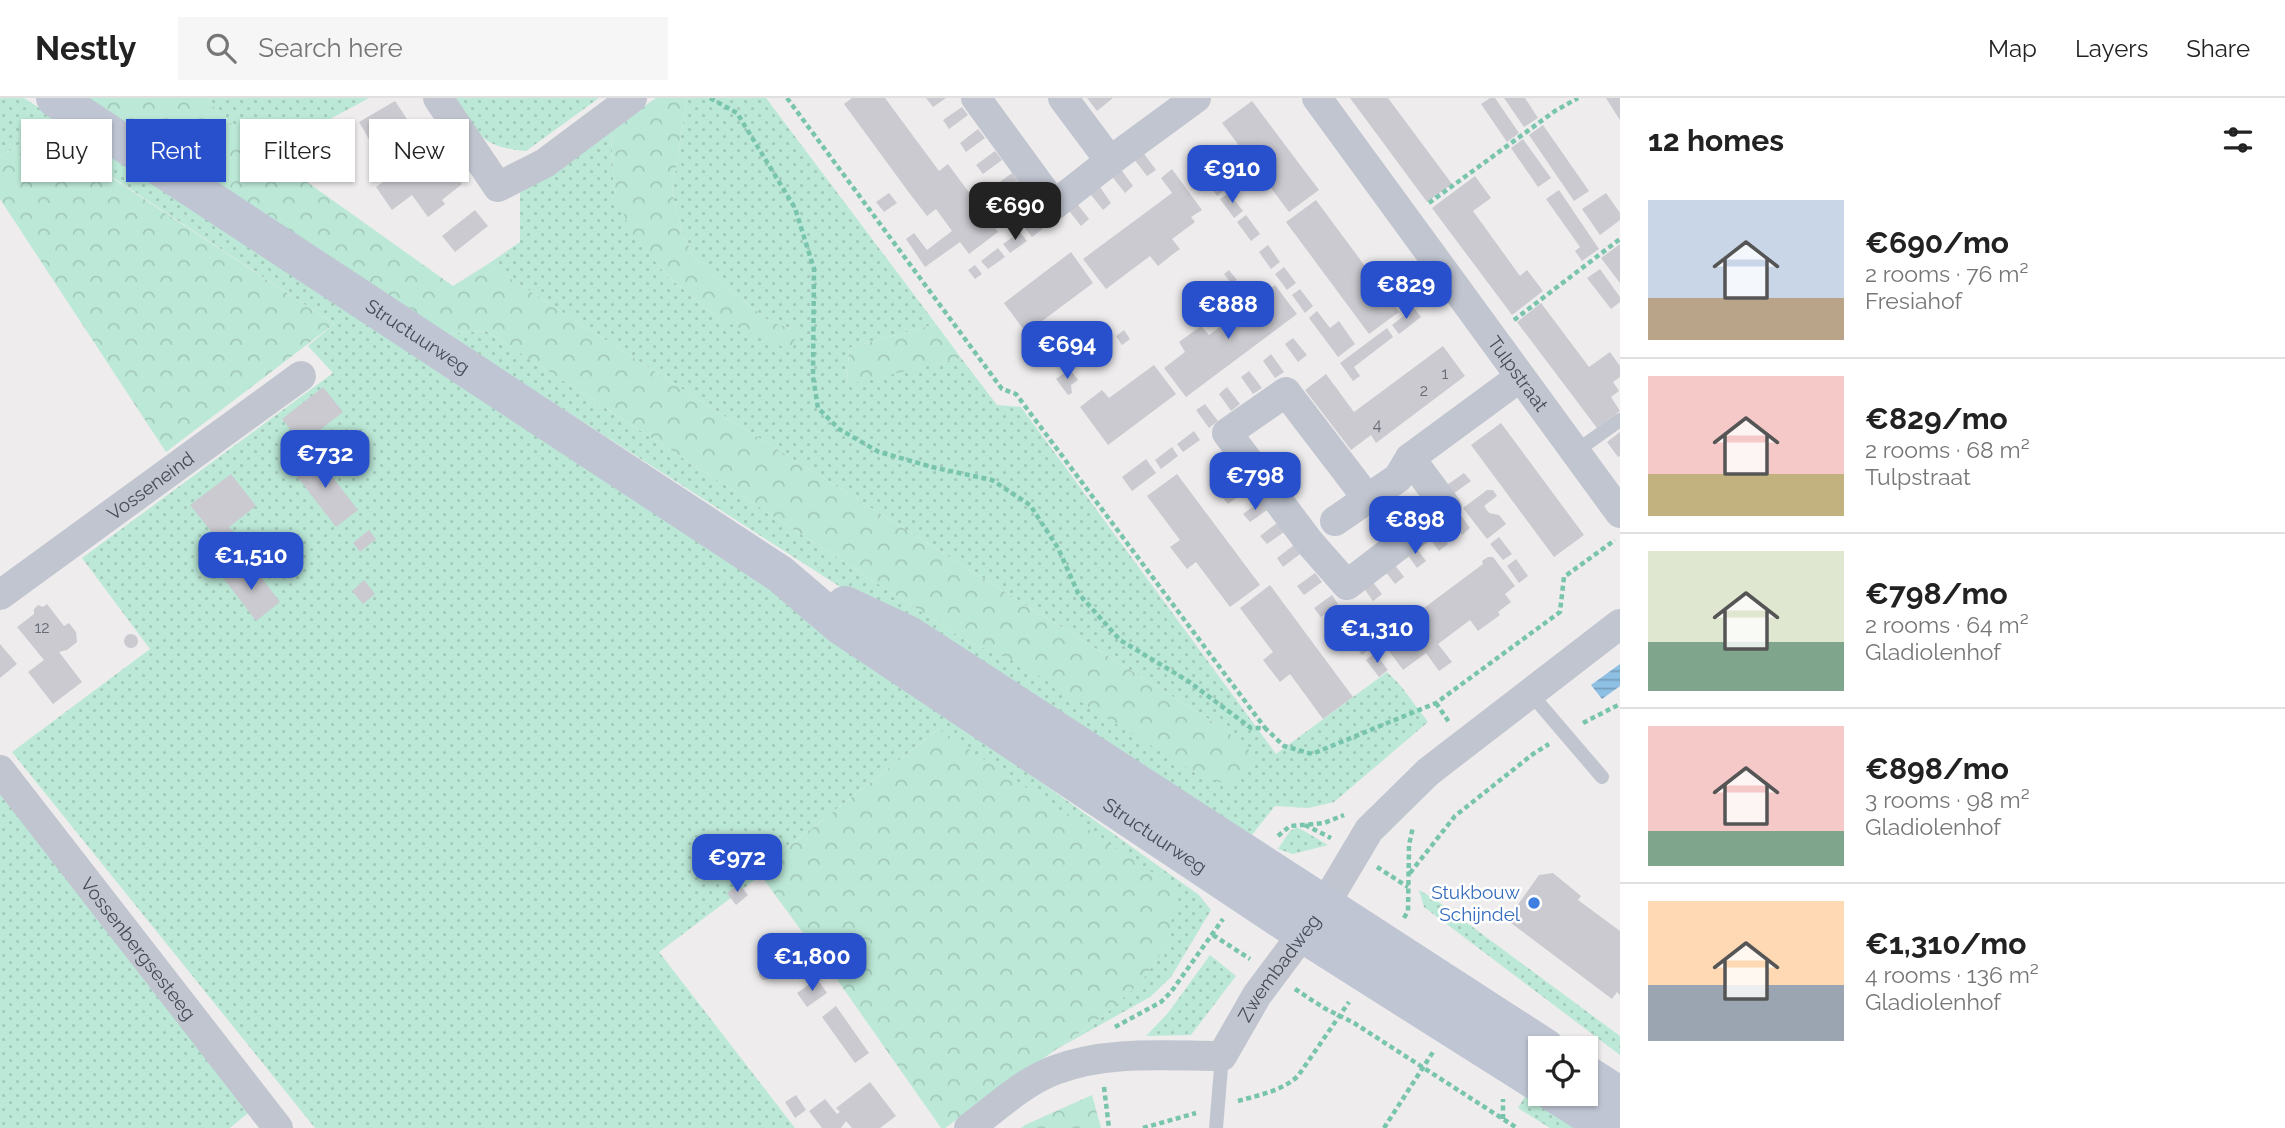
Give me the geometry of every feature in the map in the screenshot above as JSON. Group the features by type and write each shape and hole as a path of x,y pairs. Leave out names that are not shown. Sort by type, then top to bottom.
{"main road":[{"name":"Structuurweg","path":"55,98 780,574 909,635 1314,919 1528,1075"},
{"name":"Structuurweg","path":"1314,919 1528,1038"},
{"path":"1598,1082 1620,1096"},
{"path":"1574,1106 1609,1128"}],"street":[{"path":"438,98 498,187 545,163 632,98"},
{"path":"976,98 1054,205 1110,160 1196,98"},
{"path":"1063,98 1110,160"},
{"name":"Tulpstraat","path":"1317,98 1620,513"},
{"name":"Vosseneind","path":"0,595 301,376"},
{"path":"1335,521 1398,478 1410,458 1520,377"},
{"path":"1367,498 1286,392 1227,433 1310,543 1347,585 1447,508 1410,458"},
{"name":"Zwembadweg","path":"1222,1056 1272,974 1314,919 1369,830 1428,772 1620,624"},
{"name":"Vossenbergsesteeg","path":"0,770 278,1128"},
{"path":"969,1128 1033,1081 1054,1070 1100,1058 1222,1056"}],"lane":[{"path":"1575,452 1620,419"},
{"path":"1531,694 1602,778"},
{"path":"1216,1128 1222,1056"}],"path":[{"path":"710,98 737,113 795,208 814,270 813,377 818,408 839,429 880,453 992,480 1030,505 1058,548 1078,593 1120,640 1188,681 1251,728 1265,728"},
{"path":"787,98 1002,389 1016,394 1265,728 1284,746 1312,754 1436,703 1560,612 1564,577 1620,537"},
{"path":"1405,220 1555,111 1578,98"},
{"path":"1491,337 1620,239"},
{"path":"1436,703 1453,728"},
{"path":"1409,873 1455,816 1533,754 1620,704"},
{"path":"1213,934 1324,1008 1354,1023 1517,1128"},
{"path":"1384,1128 1434,1050"},
{"path":"1100,1058 1109,1128"},
{"path":"1143,1128 1217,1107"}],"green space":[{"path":"0,98 24,98 56,119 21,119 21,143 0,157"},
{"path":"79,98 209,98 216,111 226,119 126,119 126,128"},
{"path":"209,98 369,98 330,119 240,119 240,131 216,111"},
{"path":"456,98 599,98 526,151 490,142 475,130"},
{"path":"656,98 687,98 672,193 682,231 694,258 769,321 797,331 792,351 719,319 667,276 631,233 614,188 611,130"},
{"path":"687,98 766,98 936,324 849,348 847,384 961,358 997,405 1021,407 1276,754 1387,672 1428,722 1334,802 1308,808 1275,806 1251,836 853,595 446,334 486,331 970,643 1218,725 724,416 488,264 520,242 520,187 611,130 614,188 632,233 667,276 719,319 797,331 769,321 694,258 682,231 672,193"},
{"path":"226,119 240,131 240,182 307,182 453,286 488,264 724,416 1218,725 1248,748 1253,758 1246,773 1228,784 1203,778 1015,661 970,643 486,331 446,334 210,182 226,182"},
{"path":"21,143 21,182 112,182 112,178 334,324 166,452 0,199 0,157"},
{"path":"112,155 126,164 126,182 153,182 701,539 1199,895 1211,910 1171,977 1150,997 1057,1049 1103,1016 1141,982 1167,945 939,729 762,867 756,879 659,952 795,1128 315,1128 12,752 150,649 82,558 333,373 308,346 334,324 112,177"},
{"path":"936,324 961,358 847,385 849,348"},
{"path":"939,729 1177,889 1167,945 1141,982 1103,1016 945,1128 941,1128 759,873 761,868"},
{"path":"0,787 253,1109 230,1128 0,1128"},
{"path":"1297,827 1328,845 1293,854 1278,849 1290,831"},
{"path":"1419,890 1620,1036 1620,1055 1598,1036 1424,907"},
{"path":"1210,955 1236,976 1191,1035 1146,1036 1168,1013"},
{"path":"1527,1093 1528,1106 1549,1106 1585,1128 1550,1128 1518,1108"},
{"path":"1092,1095 1101,1128 1021,1128 1025,1125"}],"water":[{"path":"1620,664 1620,686 1602,699 1591,685"}],"building":[{"path":"852,98 885,98 939,171 948,164 998,232 969,254 960,242 925,267 906,239 914,233 927,250 952,231 936,209 927,216 910,194 844,104"},
{"path":"926,98 946,98 933,107"},
{"path":"1087,98 1113,98 1097,111"},
{"path":"1350,98 1388,98 1452,184 1427,202"},
{"path":"1495,98 1519,133 1507,142 1481,104"},
{"path":"1504,98 1525,98 1538,118 1524,127"},
{"path":"1606,98 1620,98 1620,120 1616,114"},
{"path":"395,101 407,119 369,119 369,139 359,122"},
{"path":"1252,101 1319,190 1289,212 1222,123"},
{"path":"962,107 968,115 949,129 943,120"},
{"path":"1543,125 1589,191 1574,201 1529,135"},
{"path":"978,129 985,138 966,152 960,143"},
{"path":"1523,139 1551,178 1538,187 1511,148"},
{"path":"1196,149 1209,166 1200,172 1187,155"},
{"path":"995,151 1002,160 983,174 976,165"},
{"path":"1142,151 1156,170 1147,176 1133,158"},
{"path":"1120,168 1133,186 1125,193 1110,174"},
{"path":"1172,169 1202,210 1191,217 1195,222 1172,239 1180,249 1158,266 1150,256 1106,289 1083,259 1172,193 1161,178"},
{"path":"1212,171 1226,189 1217,196 1204,177"},
{"path":"1012,173 1018,182 999,196 993,187"},
{"path":"1475,176 1491,198 1473,211 1520,276 1527,270 1543,291 1512,315 1432,208"},
{"path":"383,182 462,184 442,200 445,204 428,217 412,195 392,210 376,187"},
{"path":"1098,184 1111,203 1103,210 1088,191"},
{"path":"1559,190 1599,249 1582,261 1575,251 1580,247 1546,199"},
{"path":"889,193 897,203 884,212 876,202"},
{"path":"1229,193 1243,211 1234,218 1220,199"},
{"path":"1606,193 1620,213 1620,220 1600,235 1582,209"},
{"path":"1028,196 1035,205 1016,219 1010,210"},
{"path":"1316,200 1399,312 1369,334 1286,222"},
{"path":"1075,201 1089,219 1081,226 1066,207"},
{"path":"475,210 488,226 455,252 442,236"},
{"path":"1043,215 1049,224 1032,237 1025,228"},
{"path":"1246,215 1260,234 1251,241 1237,222"},
{"path":"1020,232 1027,241 1010,253 1003,244"},
{"path":"1620,244 1620,283 1601,258"},
{"path":"1268,245 1280,262 1271,269 1259,252"},
{"path":"998,248 1005,257 988,269 981,261"},
{"path":"1071,252 1093,283 1026,333 1004,303"},
{"path":"975,265 982,274 975,279 968,270"},
{"path":"1284,267 1296,283 1287,290 1275,274"},
{"path":"1600,269 1620,297 1620,302 1611,309 1587,278"},
{"path":"1229,270 1237,280 1232,284 1224,274"},
{"path":"1275,285 1297,314 1186,397 1164,368 1185,352 1179,342 1201,326 1209,335"},
{"path":"1300,289 1313,306 1305,313 1292,295"},
{"path":"1541,303 1589,367 1610,352 1620,366 1620,377 1613,382 1619,391 1611,397 1620,411 1597,428 1517,322"},
{"path":"1414,308 1421,317 1399,334 1392,325"},
{"path":"1317,311 1330,328 1339,321 1355,344 1338,357 1309,318"},
{"path":"1387,328 1393,337 1354,367 1360,376 1353,381 1340,363"},
{"path":"1124,330 1130,339 1122,345 1116,336"},
{"path":"1293,338 1307,355 1298,362 1285,344"},
{"path":"1443,346 1465,376 1376,443 1371,435 1351,450 1305,390 1326,374 1354,412"},
{"path":"1271,354 1284,372 1275,378 1263,361"},
{"path":"1089,356 1094,362 1087,367 1083,360"},
{"path":"1154,365 1176,394 1108,445 1080,407 1102,390 1109,398"},
{"path":"1070,369 1078,380 1071,385 1072,393 1068,395 1056,379"},
{"path":"1249,371 1262,388 1253,394 1241,377"},
{"path":"323,387 343,412 302,444 282,419"},
{"path":"1227,387 1240,404 1231,411 1219,394"},
{"path":"1205,404 1218,421 1209,428 1196,410"},
{"path":"1501,423 1584,535 1554,557 1471,445"},
{"path":"1194,431 1200,440 1183,452 1177,444"},
{"path":"1620,432 1620,456 1618,457 1607,442"},
{"path":"1172,447 1178,456 1161,469 1155,460"},
{"path":"314,453 358,510 336,527 292,470"},
{"path":"1228,457 1234,465 1217,478 1210,469"},
{"path":"1146,459 1156,473 1132,491 1122,477"},
{"path":"1464,473 1471,481 1453,494 1447,485"},
{"path":"231,474 256,506 229,527 235,533 221,544 190,505"},
{"path":"1177,474 1260,585 1230,607 1196,562 1187,569 1170,547 1180,540 1147,496"},
{"path":"1244,478 1251,487 1228,504 1222,497"},
{"path":"1487,490 1493,490 1497,496 1484,506 1489,513 1499,515 1506,524 1487,539 1463,508"},
{"path":"1261,501 1267,510 1250,522 1243,514"},
{"path":"1457,510 1470,528 1462,535 1448,517"},
{"path":"1277,523 1284,532 1267,544 1260,536"},
{"path":"1435,527 1448,544 1439,551 1426,534"},
{"path":"369,530 376,539 360,552 353,543"},
{"path":"1499,537 1512,554 1503,560 1490,544"},
{"path":"1413,544 1426,561 1417,568 1404,550"},
{"path":"1294,545 1300,554 1283,567 1277,558"},
{"path":"1493,557 1515,586 1505,594 1511,602 1498,612 1500,615 1478,631 1470,620 1438,644 1452,662 1439,671 1426,653 1403,670 1381,640 1483,564 1482,561"},
{"path":"1516,559 1528,576 1519,583 1507,566"},
{"path":"1391,560 1404,577 1395,584 1382,567"},
{"path":"235,563 252,585 261,577 280,602 256,621 221,575"},
{"path":"1315,573 1322,582 1304,595 1297,586"},
{"path":"1369,577 1382,594 1373,601 1360,583"},
{"path":"364,580 375,594 363,604 352,591"},
{"path":"1270,585 1353,697 1323,719 1290,674 1280,682 1263,660 1273,652 1240,608"},
{"path":"1332,595 1338,604 1321,617 1314,608"},
{"path":"47,604 64,626 69,623 76,632 77,642 67,650 59,652 82,682 53,704 28,672 44,660 17,627 34,614 38,605 43,607"},
{"path":"1342,609 1354,626 1346,633 1333,616"},
{"path":"1358,631 1371,648 1362,655 1349,638"},
{"path":"128,634 134,634 138,641 134,648 128,648 124,644 124,638"},
{"path":"0,644 17,664 0,678"},
{"path":"1375,653 1388,670 1379,677 1366,660"},
{"path":"1553,873 1581,896 1578,900 1620,931 1620,995 1617,992 1612,999 1507,920 1539,875"},
{"path":"739,884 748,895 736,905 727,893"},
{"path":"765,968 771,974 765,980 759,974"},
{"path":"817,979 827,993 807,1007 797,993"},
{"path":"836,1006 869,1053 855,1063 822,1017"},
{"path":"870,1082 896,1116 880,1128 852,1128 846,1121 841,1128 822,1128 809,1111 825,1099 837,1114 840,1112 836,1108"},
{"path":"796,1095 806,1110 795,1118 785,1102"}],"place":[{"name":"Stukbouw Schijndel","path":"1534,903"}]}
